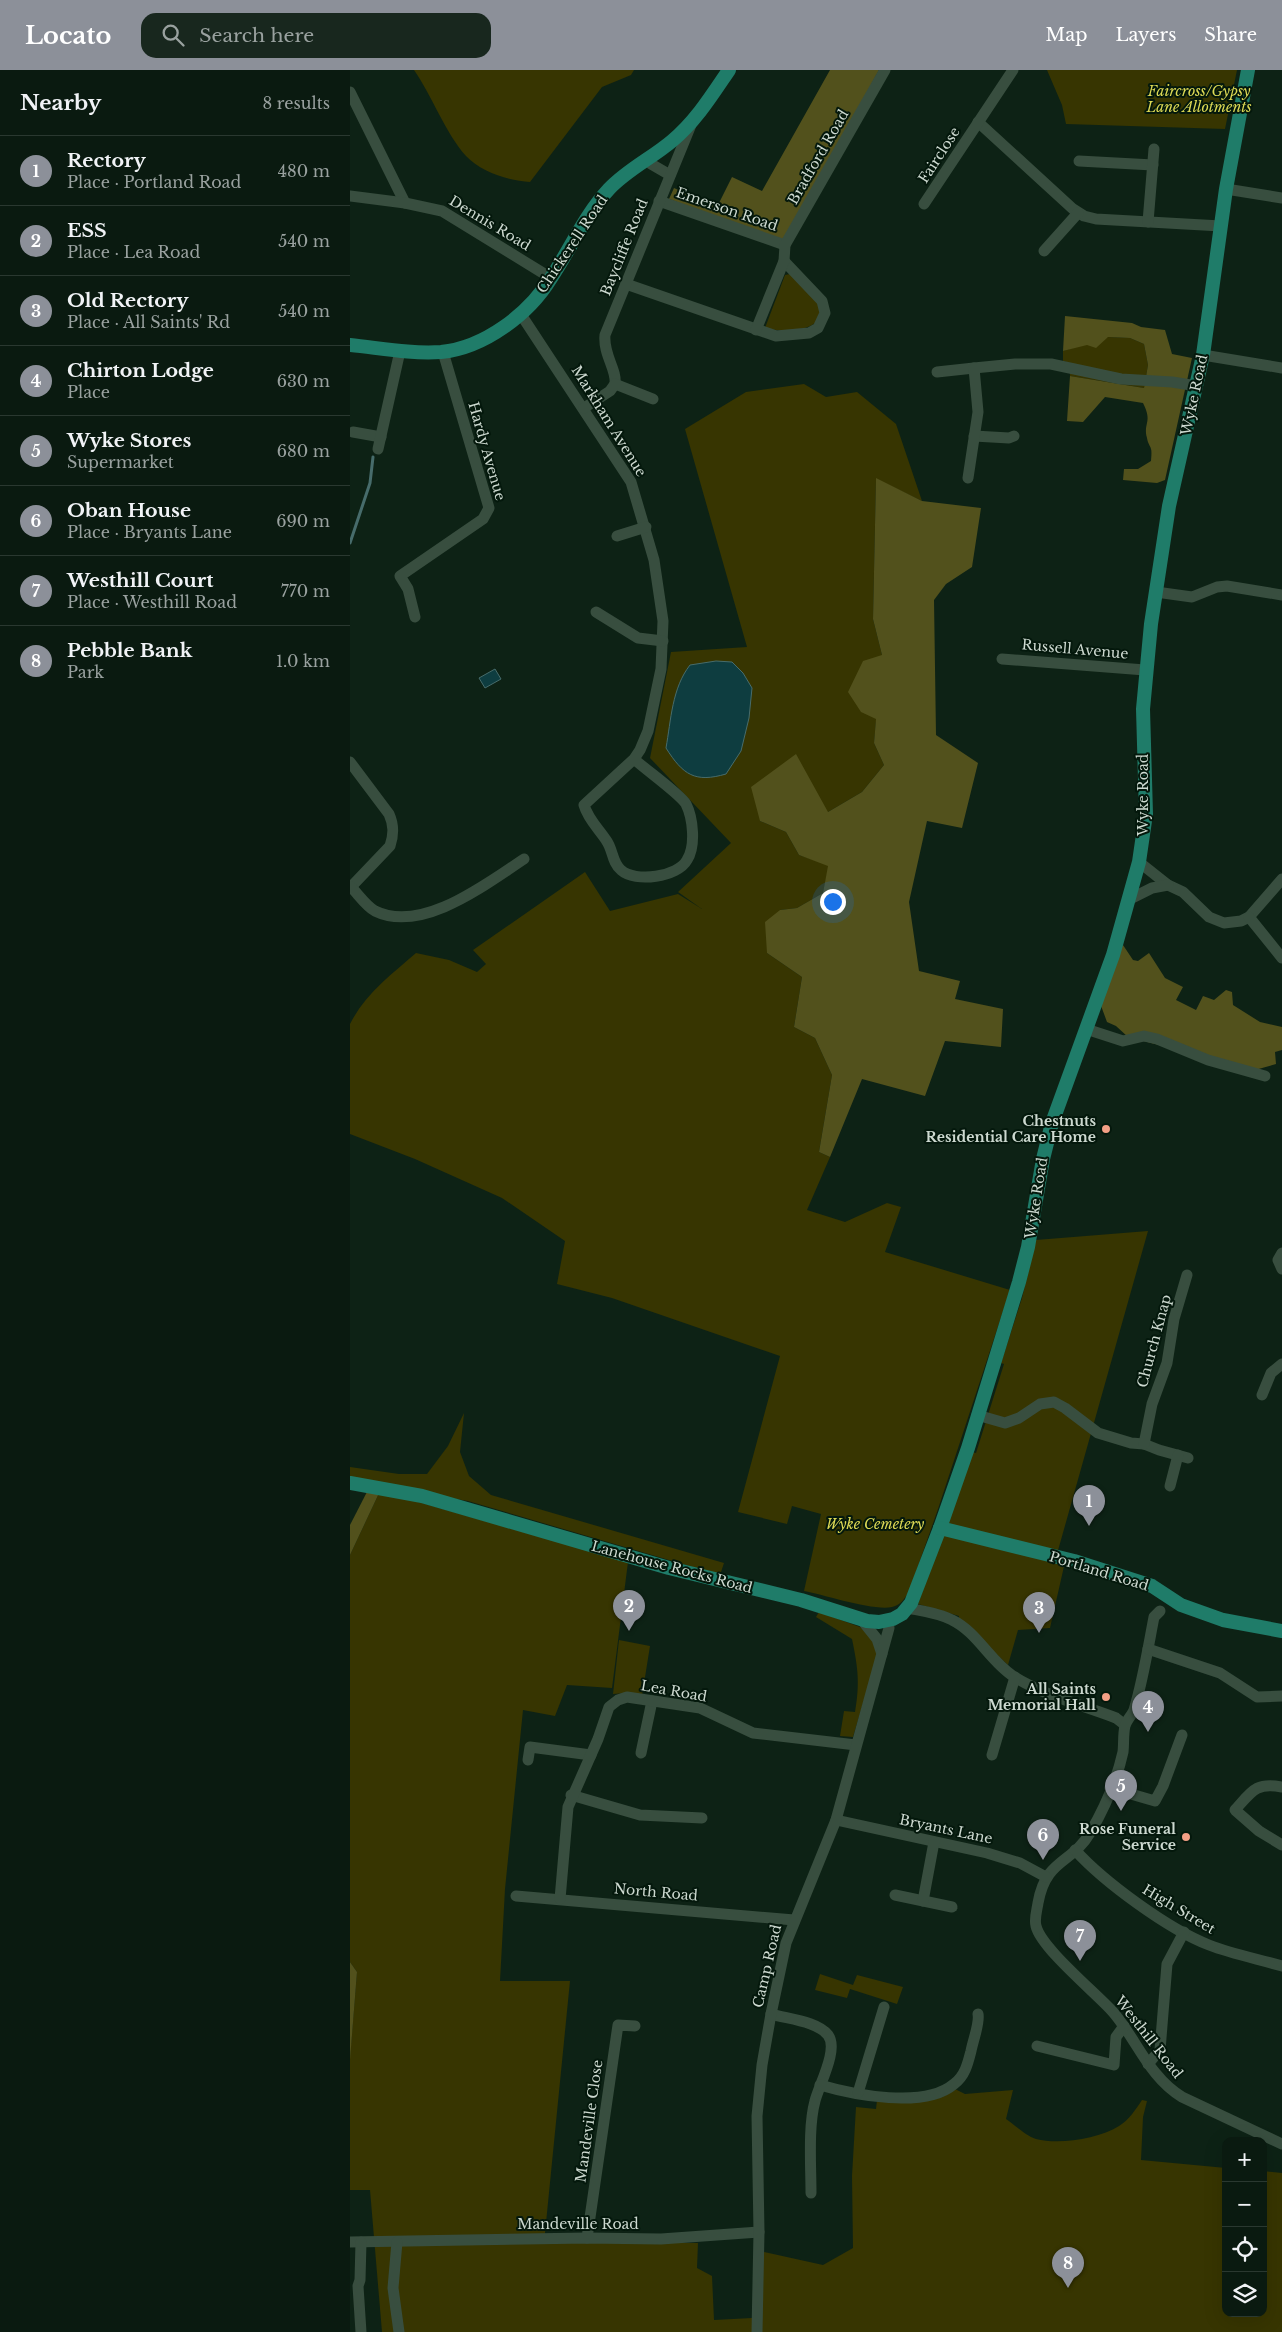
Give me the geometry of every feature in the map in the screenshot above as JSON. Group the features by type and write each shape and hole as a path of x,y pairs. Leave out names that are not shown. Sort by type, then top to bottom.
{"main road":[{"name":"Chickerell Road","path":"350,345 400,351 443,352 478,341 500,329 520,313 551,278 578,231 618,180 672,141 691,123 729,70"},
{"name":"Wyke Road","path":"940,1528 977,1416 1028,1247 1042,1159 1052,1123 1113,956 1139,862 1146,814 1143,729 1145,670 1169,506 1203,354 1226,189 1248,70"},
{"name":"Lanehouse Rocks Road","path":"350,1483 422,1496 669,1568 801,1600 861,1619 888,1621"},
{"path":"888,1621 908,1608 940,1528"},
{"name":"Portland Road","path":"940,1528 1074,1561 1152,1586 1181,1604 1223,1620 1282,1631"}],"street":[{"name":"Bradford Road","path":"756,330 784,261 785,245 885,70"},
{"name":"Fairclose","path":"924,204 1013,70"},
{"path":"350,92 405,203"},
{"path":"978,122 1078,213 1096,219 1221,226"},
{"name":"Baycliffe Road","path":"614,384 615,377 607,358 604,342 691,123"},
{"path":"1148,222 1154,149"},
{"path":"647,158 651,164 670,175"},
{"path":"1079,161 1153,165"},
{"path":"1226,189 1282,198"},
{"name":"Dennis Road","path":"350,196 405,203 442,211 551,278"},
{"name":"Emerson Road","path":"659,201 785,245"},
{"path":"1044,251 1078,213"},
{"path":"626,284 776,336 800,336 818,328 825,313 822,301 784,261"},
{"name":"Markham Avenue","path":"520,313 631,482 646,527 654,560 663,641 661,669 648,730 634,759 584,805 590,818 609,844 616,864 627,875 638,878 651,877 681,866 687,861 692,847 692,830 685,803 634,759"},
{"path":"378,449 400,351"},
{"name":"Hardy Avenue","path":"415,617 408,589 397,572 483,519 489,508 443,352"},
{"path":"1203,354 1282,368"},
{"path":"937,372 1015,364 1051,364 1121,379 1172,382 1197,386"},
{"path":"968,478 978,401 974,368"},
{"path":"584,408 610,391 614,384 653,399"},
{"path":"353,432 381,437"},
{"path":"974,436 1009,438 1014,436"},
{"path":"617,536 646,527"},
{"path":"1156,592 1192,596 1217,587 1227,586 1282,595"},
{"path":"596,612 638,638 663,641"},
{"name":"Russell Avenue","path":"1002,658 1145,670"},
{"path":"350,762 389,814 393,823 393,838 390,846 350,888 373,910 389,917 414,915 449,905 524,860"},
{"path":"1139,862 1168,885 1183,892 1202,912 1217,921 1233,923 1249,917 1282,879"},
{"path":"1128,900 1152,888 1168,885"},
{"path":"1249,917 1282,958"},
{"path":"1086,1029 1123,1041 1144,1036 1208,1060 1266,1076"},
{"path":"1282,1253 1278,1260 1282,1269"},
{"name":"Church Knap","path":"1144,1444 1152,1404 1166,1363 1174,1319 1187,1275"},
{"path":"1262,1394 1271,1373 1282,1364"},
{"path":"977,1416 1005,1423 1019,1418 1040,1404 1054,1402 1098,1433 1183,1456 1170,1486"},
{"path":"908,1608 952,1620 970,1634 997,1663 1015,1677 1049,1694 1116,1718 1124,1725"},
{"path":"1046,1876 1090,1834 1110,1788 1123,1752 1124,1725 1133,1711 1154,1617 1160,1610"},
{"path":"861,1619 877,1639 882,1656"},
{"name":"Camp Road","path":"756,2332 759,2232 757,2116 771,2014 781,1962 794,1920 836,1820 882,1656 888,1621"},
{"path":"1148,1649 1220,1672 1254,1696 1268,1698 1282,1696"},
{"path":"992,1755 1015,1677"},
{"name":"Lea Road","path":"591,1755 607,1711 611,1704 622,1698 707,1710 742,1730 753,1733 856,1745"},
{"path":"641,1753 652,1701"},
{"path":"1110,1788 1155,1801 1163,1786 1182,1734"},
{"path":"528,1760 530,1747 591,1755 571,1795 566,1812 560,1899"},
{"path":"1282,1787 1263,1784 1257,1786 1235,1810 1259,1830 1282,1845"},
{"path":"571,1795 640,1815 702,1818"},
{"name":"Bryants Lane","path":"836,1820 1020,1862 1046,1876"},
{"path":"923,1900 934,1842"},
{"name":"High Street","path":"1075,1850 1090,1866 1127,1895 1184,1932 1210,1946 1282,1966"},
{"name":"Westhill Road","path":"1046,1876 1041,1890 1036,1918 1039,1933 1071,1971 1110,2008 1148,2064 1165,2084 1177,2094 1282,2144"},
{"name":"North Road","path":"516,1896 794,1920"},
{"path":"896,1896 952,1906"},
{"path":"1148,2064 1160,2050 1167,1964 1184,1932"},
{"path":"858,2093 884,2007"},
{"path":"771,2014 815,2026 828,2036 831,2044 830,2055 813,2113 811,2193"},
{"path":"820,2085 858,2093 899,2098 930,2095 948,2088 960,2079 966,2068 978,2014"},
{"name":"Mandeville Close","path":"587,2238 613,2025 636,2026"},
{"path":"1036,2046 1114,2065 1116,2037 1124,2026"},
{"name":"Mandeville Road","path":"356,2242 671,2238 759,2232"},
{"path":"356,2242 360,2280 358,2286 361,2332"},
{"path":"397,2242 393,2288 399,2332"}],"green space":[{"path":"414,70 634,70 631,75 602,87 530,182 496,175 472,162 452,137"},
{"name":"Faircross/Gypsy Lane Allotments","path":"1047,70 1237,70 1225,129 1066,124 1062,105"},
{"path":"790,274 817,302 820,312 818,320 812,325 793,330 765,328 785,275"},
{"path":"1108,337 1130,338 1144,344 1148,365 1144,388 1070,376 1070,363 1063,361 1063,351"},
{"name":"Wyke Cemetery","path":"804,384 826,397 857,392 896,424 922,501 876,479 873,619 882,655 874,743 884,765 862,792 828,812 760,821 786,832 799,855 829,865 823,893 797,908 780,910 767,953 802,977 794,1027 815,1038 832,1075 819,1152 830,1157 807,1210 845,1222 887,1203 901,1207 885,1252 1010,1290 909,1592 898,1605 884,1608 861,1605 804,1591 821,1514 792,1506 787,1524 738,1512 780,1356 612,1298 557,1284 565,1241 502,1198 415,1159 350,1134 350,1024 371,994 416,953 449,960 477,972 486,964 473,950 585,872 610,911 678,894 702,909 678,892 731,843 650,758 671,652 747,647 685,429 746,392"},
{"path":"1148,1231 1057,1554 1065,1562 1050,1628 1018,1630 1008,1665 959,1619 959,1616 918,1604 972,1452 976,1453 1004,1364 1001,1363 1022,1298 1036,1240"},
{"path":"464,1413 460,1452 469,1476 491,1495 724,1563 720,1575 468,1501 350,1481 350,1467 399,1474 427,1474 448,1446"},
{"path":"380,1491 628,1562 612,1688 567,1685 555,1716 523,1710 505,1889 500,1981 570,1981 544,2243 698,2243 697,2268 712,2276 714,2320 752,2318 760,2251 823,2265 853,2248 852,2176 856,2107 876,2109 877,2100 953,2088 965,2094 1013,2090 1006,2119 1032,2138 1045,2141 1067,2141 1078,2140 1110,2131 1126,2121 1142,2100 1147,2101 1143,2117 1141,2160 1222,2168 1222,2317 1267,2317 1267,2171 1282,2173 1282,2332 382,2332 370,2190 350,2190 350,2057 357,1972 350,1962 350,1555"},
{"path":"819,1612 860,1627 873,1639 877,1656 853,1737 840,1736 844,1711 855,1712 857,1702 858,1676 852,1639 816,1617"},
{"path":"619,1640 650,1646 642,1696 626,1693 613,1694"},
{"path":"820,1974 853,1985 857,1975 903,1987 897,2004 850,1989 847,1998 815,1990"}],"shaded area":[{"path":"830,70 879,70 786,243 669,199 674,188 717,207 732,177 762,191"},
{"path":"1065,316 1132,323 1141,327 1165,330 1172,354 1192,358 1165,480 1157,483 1123,480 1124,469 1138,469 1151,461 1151,449 1146,433 1148,419 1143,403 1105,397 1083,422 1067,421 1070,376 1144,388 1148,365 1144,344 1130,338 1108,337 1096,348 1087,345 1063,351"},
{"path":"876,478 922,501 981,508 972,567 946,584 934,600 936,735 978,763 962,828 927,821 909,902 919,971 960,981 955,999 1003,1009 1001,1047 945,1041 925,1096 862,1079 830,1157 819,1152 832,1075 815,1038 794,1027 802,977 767,953 765,922 780,910 797,908 823,893 828,866 799,855 786,832 760,821 751,787 796,754 828,812 862,792 884,765 874,743 876,719 861,712 848,692 863,661 882,655 873,619"},
{"path":"1123,945 1133,960 1138,961 1149,953 1165,978 1183,987 1176,1000 1196,1010 1203,996 1214,1000 1226,990 1232,992 1233,1005 1260,1022 1282,1027 1282,1050 1275,1052 1276,1064 1255,1070 1128,1037 1116,1026 1107,1022 1100,1003 1118,951"},
{"path":"369,1488 380,1491 350,1555 350,1525"},
{"path":"350,1962 357,1972 350,2060"}],"water":[{"path":"716,661 732,662 743,673 752,688 749,718 741,751 726,774 706,778 698,777 684,770 666,748 673,705 684,674 690,665"},
{"path":"495,669 501,679 485,688 479,678"}],"waterway":[{"path":"350,543 370,483 373,457"}],"place":[{"name":"Chestnuts Residential Care Home","path":"1106,1129"},
{"name":"Rectory","path":"1089,1526"},
{"name":"ESS","path":"629,1631"},
{"name":"Old Rectory","path":"1039,1633"},
{"name":"All Saints Memorial Hall","path":"1106,1697"},
{"name":"Chirton Lodge","path":"1148,1732"},
{"name":"Wyke Stores","path":"1121,1811"},
{"name":"Rose Funeral Service","path":"1186,1837"},
{"name":"Oban House","path":"1043,1860"},
{"name":"Westhill Court","path":"1080,1961"},
{"name":"Pebble Bank","path":"1068,2288"}]}
